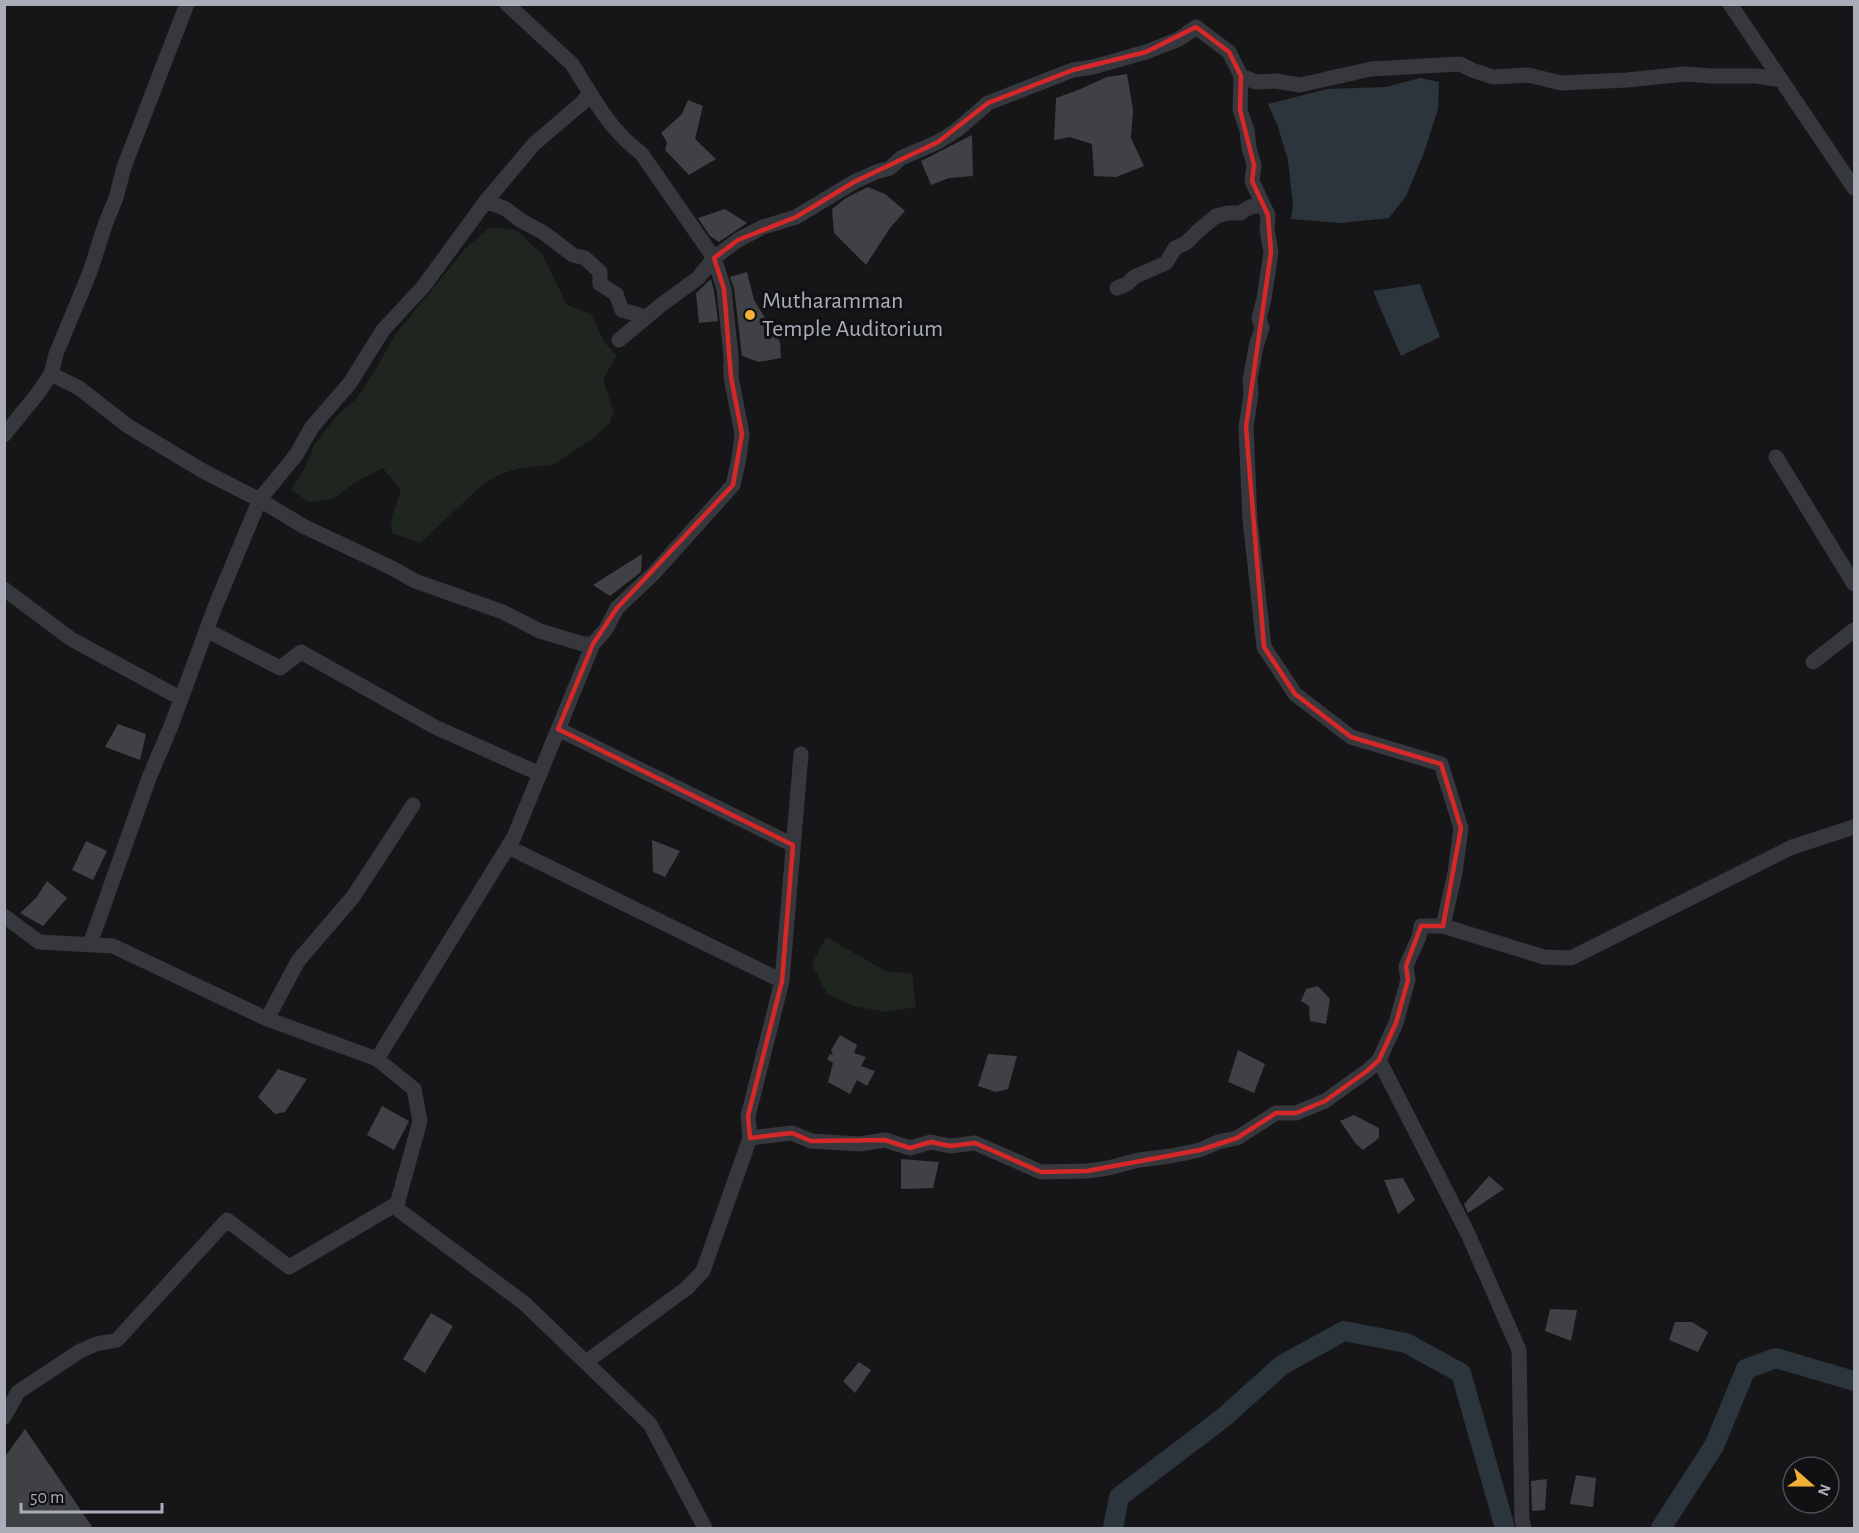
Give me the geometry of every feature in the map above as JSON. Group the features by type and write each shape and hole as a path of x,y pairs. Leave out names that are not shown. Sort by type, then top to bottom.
{"street":[{"path":"4,435 51,374 56,354 90,272 116,198 124,167 187,4"},
{"path":"377,1059 508,846 593,644 606,629 617,608 654,573 732,485 739,459 742,434 731,377 724,289 714,258 641,153 627,143 605,116 572,64 507,4"},
{"path":"1730,4 1854,188"},
{"path":"619,340 698,278 714,258 738,240 763,227 796,217 854,182 876,171 890,168 901,158 938,142 957,130 988,103 1063,73 1093,68 1146,52 1179,39 1196,27 1229,52 1241,76 1240,110 1247,130 1254,165 1252,181 1268,215 1267,230 1271,252 1259,318 1262,328 1250,380 1251,394 1246,427 1250,520 1264,647 1295,694 1351,737 1441,764 1461,828 1455,873 1443,926"},
{"path":"1241,76 1256,82 1275,81 1300,85 1371,69 1460,64 1493,77 1528,75 1561,83 1685,74 1757,76 1781,80"},
{"path":"90,944 149,778 238,549 260,500 296,455 312,427 350,382 383,330 429,279 486,201 534,144 582,103 590,93"},
{"path":"486,201 506,209 573,255 585,258 600,272 600,285 616,294 622,310 646,317"},
{"path":"1117,288 1127,284 1134,277 1166,263 1175,248 1186,243 1216,216 1240,213 1250,207 1263,206"},
{"path":"51,374 79,388 137,431 203,471 260,500 303,526 415,581 502,612 540,631 583,644 593,644"},
{"path":"1776,457 1854,584"},
{"path":"4,589 71,639 180,698"},
{"path":"206,630 280,668 301,652 435,727 540,774"},
{"path":"1813,662 1854,630"},
{"path":"558,729 793,845"},
{"path":"586,1362 687,1288 703,1271 750,1138 748,1116 782,981 801,754"},
{"path":"267,1019 298,961 353,897 413,805"},
{"path":"750,1138 792,1133 811,1141 859,1144 885,1140 910,1148 930,1142 950,1146 975,1143 1041,1172 1087,1171 1200,1150 1218,1142 1237,1138 1276,1113 1296,1113 1325,1101 1379,1060 1396,1023 1408,980 1406,966 1419,937 1421,926 1443,926 1545,957 1571,958 1792,847 1854,826"},
{"path":"508,846 782,981"},
{"path":"4,916 39,942 113,946 267,1019 377,1059 414,1089 420,1121 396,1208 524,1303 650,1424 705,1528"},
{"path":"1379,1060 1468,1234 1520,1350 1524,1528"},
{"path":"4,1417 18,1392 80,1351 96,1344 117,1340 227,1220 289,1267 398,1203"}],"highlighted area":[{"path":"1196,27 1229,52 1241,76 1240,110 1254,165 1252,181 1268,215 1271,252 1246,427 1264,647 1295,694 1351,737 1441,764 1461,828 1443,926 1421,926 1406,966 1408,980 1396,1023 1379,1060 1367,1071 1325,1101 1296,1113 1276,1113 1237,1138 1200,1150 1087,1171 1041,1172 975,1143 950,1146 931,1142 910,1148 885,1140 811,1141 792,1133 750,1138 748,1116 782,981 793,845 558,729 593,644 617,608 733,485 742,434 731,377 724,289 714,258 738,240 796,217 854,182 938,142 988,103 1018,90 1073,70 1146,52"}],"shaded area":[{"path":"1420,78 1439,82 1438,109 1424,153 1406,196 1389,218 1340,223 1291,219 1293,205 1288,160 1268,104 1327,89 1386,87"},
{"path":"490,227 516,230 542,254 567,305 591,314 605,343 617,356 603,379 614,414 610,423 592,439 553,465 520,468 498,475 480,487 420,543 392,533 391,519 401,491 383,468 357,481 333,499 309,502 291,489 303,472 315,444 335,418 356,399 395,335 465,249"},
{"path":"1420,284 1440,337 1401,356 1373,291"},
{"path":"826,937 886,971 912,974 916,1007 887,1012 854,1006 827,994 812,964"}],"building":[{"path":"1127,74 1133,110 1131,138 1144,166 1116,177 1094,176 1092,144 1070,137 1054,140 1056,98 1107,77"},
{"path":"688,100 703,106 695,139 716,159 689,175 665,150 667,142 661,133 682,114"},
{"path":"972,135 973,176 949,178 931,185 921,161"},
{"path":"868,187 885,194 905,211 890,228 866,265 834,233 832,209 846,198"},
{"path":"725,209 747,223 719,242 710,236 698,218"},
{"name":"Mutharamman Temple Auditorium","path":"747,272 754,300 780,342 781,358 759,362 742,356 734,288 730,277"},
{"path":"711,279 718,321 699,323 696,293"},
{"path":"642,554 641,572 610,596 593,585"},
{"path":"118,724 146,734 140,760 105,747"},
{"path":"652,840 680,851 665,877 653,872"},
{"path":"86,841 107,851 93,880 72,870"},
{"path":"47,881 67,898 43,926 20,913 36,898"},
{"path":"1318,986 1330,999 1326,1024 1310,1021 1309,1006 1301,1001 1306,989"},
{"path":"840,1035 857,1045 854,1053 866,1057 861,1066 875,1071 867,1086 857,1080 850,1094 828,1082 833,1063 827,1059 830,1054 833,1055 831,1050"},
{"path":"1238,1050 1265,1064 1254,1093 1228,1082"},
{"path":"988,1054 1017,1056 1008,1089 996,1092 978,1086"},
{"path":"278,1069 307,1079 285,1112 275,1114 258,1097"},
{"path":"382,1106 409,1121 394,1150 367,1135"},
{"path":"1354,1115 1379,1128 1379,1138 1363,1150 1340,1121"},
{"path":"901,1159 939,1162 933,1188 901,1189"},
{"path":"1489,1176 1504,1189 1468,1213 1464,1204"},
{"path":"1403,1178 1415,1200 1398,1214 1384,1180"},
{"path":"1550,1309 1577,1310 1571,1341 1545,1331"},
{"path":"431,1313 453,1326 425,1373 403,1359"},
{"path":"1675,1322 1692,1322 1708,1332 1698,1352 1669,1340"},
{"path":"859,1362 871,1370 855,1393 843,1381"},
{"path":"25,1429 93,1528 4,1528 4,1458"},
{"path":"1576,1475 1596,1478 1593,1507 1570,1504"},
{"path":"1547,1479 1545,1510 1532,1511 1531,1481"}],"waterway":[{"path":"1113,1528 1119,1497 1223,1418 1282,1365 1344,1331 1406,1343 1461,1373 1505,1528"},
{"path":"1661,1528 1714,1446 1746,1369 1776,1358 1854,1381"}],"place":[{"name":"Mutharamman Temple Auditorium","path":"750,315"}]}
